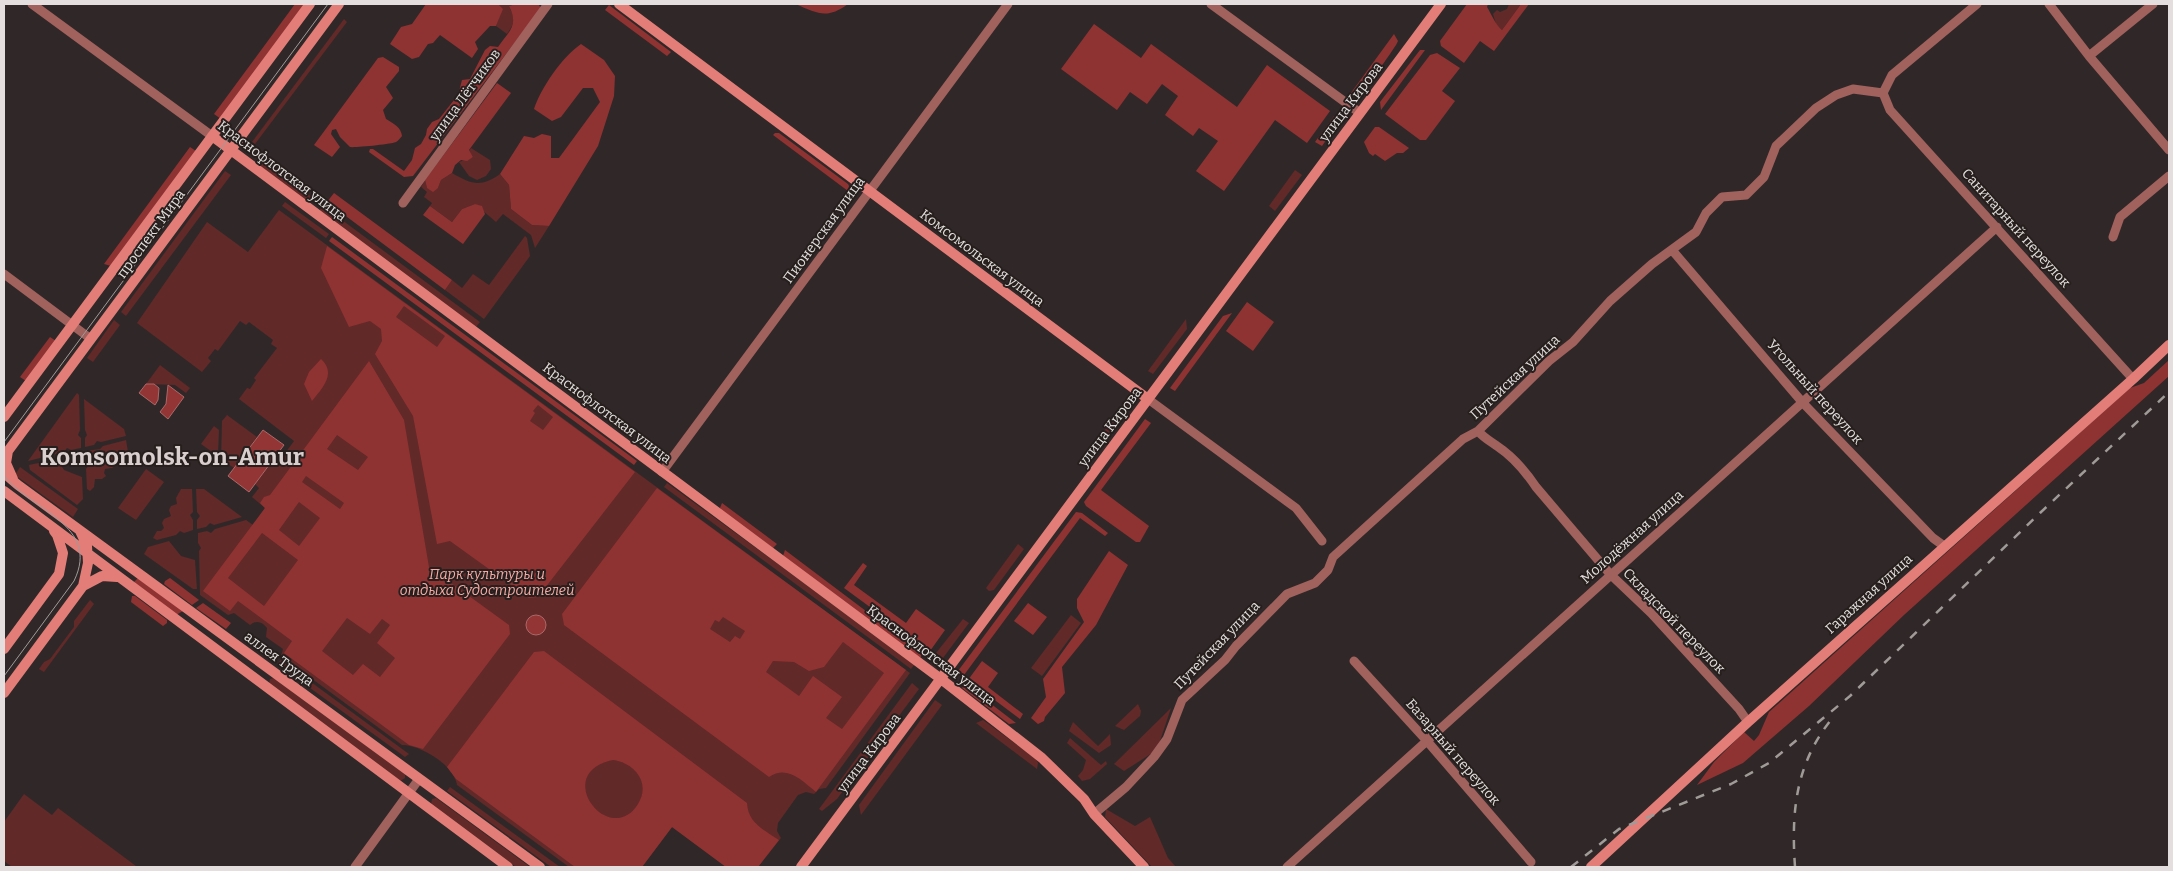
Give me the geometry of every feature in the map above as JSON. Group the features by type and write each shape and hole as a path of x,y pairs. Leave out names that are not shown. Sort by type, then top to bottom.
{"main road":[{"name":"проспект Мира","path":"4,417 310,4"},
{"name":"проспект Мира","path":"18,486 6,463 8,451 339,4"},
{"name":"Комсомольская улица","path":"619,4 1148,399"},
{"name":"улица Кирова","path":"801,867 1441,4"},
{"name":"Краснофлотская улица","path":"212,136 941,679 1042,758 1084,798 1094,814 1144,867"},
{"name":"Гаражная улица","path":"1591,867 1748,722 2169,345"},
{"name":"аллея Труда","path":"4,473 18,486 540,867"},
{"path":"6,493 508,867"},
{"path":"4,649 59,574 62,554 57,534 50,526"},
{"path":"4,693 83,586 87,574 88,554 84,538 75,527"},
{"path":"83,586 102,576 119,578"},
{"path":"235,664 244,651"}],"street":[{"name":"Краснофлотская улица","path":"32,4 212,136"},
{"name":"улица Лётчиков","path":"403,203 548,4"},
{"name":"Пионерская улица","path":"662,472 1008,4"},
{"path":"1211,4 1360,113"},
{"path":"1883,93 1892,75 1977,4"},
{"path":"2048,4 2089,56 2169,150"},
{"path":"2089,56 2153,4"},
{"name":"Путейская улица","path":"1094,814 1126,787 1154,757 1166,739 1182,700 1224,660 1287,594 1315,583 1328,570 1333,558 1463,439 1478,431 1549,361 1573,342 1610,301 1652,264 1696,232 1706,213 1722,197 1746,194 1752,189 1764,177 1776,146 1816,108 1836,95 1853,89 1883,93"},
{"name":"Санитарный переулок","path":"1883,93 1890,110 2133,379"},
{"path":"2113,237 2120,217 2169,176"},
{"name":"Молодёжная улица","path":"1287,867 1996,227"},
{"name":"Угольный переулок","path":"1672,250 1803,402 1933,538 1944,546"},
{"path":"4,274 91,339"},
{"name":"Комсомольская улица","path":"1148,399 1296,508 1322,541"},
{"name":"Складской переулок","path":"1478,431 1485,439 1498,446 1528,476 1610,574 1651,613 1739,709 1748,722"},
{"name":"Базарный переулок","path":"1354,661 1531,862"},
{"path":"355,867 419,779"}],"green space":[{"path":"498,4 516,4 509,6 513,21 512,27 507,34 496,26 502,9"},
{"path":"1509,4 1521,4 1502,30 1496,24 1493,14 1497,10 1500,12 1507,9"},
{"path":"344,19 347,22 255,144 252,142"},
{"path":"471,148 490,160 491,169 486,176 477,180 469,176 459,162 473,157 469,151"},
{"path":"262,160 312,197 308,202 259,165"},
{"path":"1295,170 1302,175 1275,211 1269,206"},
{"path":"225,171 231,175 126,316 121,312"},
{"path":"452,173 476,183 487,181 500,174 509,185 511,209 532,225 549,226 535,248 531,235 503,214 496,222 475,204 462,209 452,222 430,206 432,203 424,197 427,192 421,187 425,180 427,188 438,188 441,180"},
{"path":"285,202 329,234 326,238 282,206"},
{"path":"323,206 480,322 476,327 319,211"},
{"name":"Парк культуры и отдыха Судостроителей","path":"279,210 910,673 826,788 819,789 814,794 806,792 798,795 778,823 777,831 781,838 758,867 726,867 672,827 642,867 569,867 457,785 450,770 436,758 418,748 402,745 281,656 283,649 266,637 267,628 263,624 257,622 250,625 234,613 228,615 200,595 199,551 201,548 198,543 198,533 207,531 211,533 215,529 246,520 253,525 265,508 252,497 259,488 255,484 278,453 283,456 294,441 239,399 247,388 250,389 256,380 254,378 277,348 271,344 273,340 249,322 246,325 240,321 218,351 215,349 208,358 211,361 202,372 137,323 207,222 248,252"},
{"path":"525,236 530,256 484,319 445,290 452,280 462,288 473,274 489,285"},
{"path":"1186,319 1187,329 1153,374 1148,371"},
{"path":"114,320 120,325 93,362 87,358"},
{"path":"160,365 190,388 186,393 175,385 146,384"},
{"path":"77,393 79,395 80,430 78,435 81,438 81,448 71,450 67,448 64,452 28,461"},
{"path":"84,399 124,429 126,436 101,442 97,441 94,445 85,447 87,435 85,430"},
{"path":"1125,402 1131,407 1094,457 1091,459 1085,457"},
{"path":"227,415 257,437 234,468 221,459 222,421"},
{"path":"214,426 219,430 218,456 201,444"},
{"path":"126,440 128,452 121,458 116,458 115,466 105,469 104,473 106,476 102,479 95,479 94,487 90,491 87,489 86,469 89,465 86,460 85,451 100,449 103,446"},
{"path":"57,459 64,470 82,477 83,499 77,505 30,470 29,465"},
{"path":"20,467 78,509 73,517 15,475"},
{"path":"146,469 164,482 136,520 118,508"},
{"path":"667,483 915,664 911,669 664,487"},
{"path":"181,489 192,489 193,512 190,515 193,520 193,530 184,533 180,531 176,535 157,540 153,538 157,531 161,531 164,528 162,523 164,519 171,516 169,510 171,506 177,504 176,498"},
{"path":"196,489 204,489 242,517 214,525 210,523 206,527 197,529 197,520 200,516 197,512"},
{"path":"169,541 181,556 195,560 197,589 193,589 144,554 148,547"},
{"path":"1018,544 1024,549 994,590 989,591 986,588"},
{"path":"90,600 94,604 44,672 39,669 44,662 50,659 74,627 74,621"},
{"path":"1071,615 1081,623 1042,676 1031,668"},
{"path":"963,619 969,623 943,658 936,653"},
{"path":"281,660 409,754 405,757 277,664"},
{"path":"274,678 405,774 405,778 400,781 269,684 270,679"},
{"path":"912,683 919,689 837,799 822,811 819,809"},
{"path":"935,700 942,705 861,815 859,805"},
{"path":"1138,704 1141,711 1140,716 1124,730 1115,726"},
{"path":"1171,708 1157,750 1124,771 1114,764"},
{"path":"983,720 1035,758 1038,763 1037,769 976,723"},
{"path":"1073,722 1098,746 1110,734 1111,745 1099,753 1069,731"},
{"path":"1070,738 1101,765 1106,761 1107,764 1090,779 1082,781 1078,776 1083,770 1086,760 1067,743"},
{"path":"450,787 560,867 551,867 447,791"},
{"path":"24,794 52,815 58,808 136,866 12,867 4,861 4,822"},
{"path":"436,798 530,867 516,867 431,805 432,799"},
{"path":"1106,809 1135,826 1150,817 1168,858 1176,867 1152,867 1105,817"}],"shaded area":[{"path":"295,4 306,4 221,119 214,114"},
{"path":"426,4 498,4 503,9 496,26 490,26 475,42 478,49 472,58 440,35 433,43 428,44 419,57 412,59 390,44 401,27 412,24"},
{"path":"516,4 538,4 541,8 413,176 404,177 369,152 370,149 373,149 404,171 412,160 415,148 421,144 426,135 427,129 432,122 439,119 458,95 462,80 470,79 485,50 490,46 498,47 509,32 513,19 509,6"},
{"path":"795,4 848,4 834,12 822,13"},
{"path":"1467,4 1488,4 1487,7 1495,22 1502,30 1521,4 1529,4 1494,51 1480,41 1464,63 1441,46 1440,41"},
{"path":"609,5 671,52 667,56 605,10"},
{"path":"1094,24 1141,58 1151,44 1237,107 1267,65 1330,111 1307,143 1275,120 1224,191 1196,171 1218,141 1199,128 1193,136 1165,115 1178,96 1162,84 1147,104 1130,92 1117,110 1061,69"},
{"path":"1394,34 1398,41 1381,67 1361,91 1348,97"},
{"path":"581,44 604,60 615,76 614,96 598,146 549,226 532,225 511,209 509,185 500,174 524,136 534,138 542,134 551,136 551,158 559,158 600,102 593,88 583,88 561,117 552,121 534,109 553,74"},
{"path":"1420,50 1425,50 1381,110 1380,102"},
{"path":"1437,53 1460,68 1442,91 1455,101 1426,140 1420,140 1385,114 1430,55"},
{"path":"383,57 399,67 399,71 386,87 393,98 383,110 386,119 399,128 402,136 397,142 393,143 350,147 340,137 336,129 332,130 331,134 340,147 332,157 314,145 378,58"},
{"path":"497,83 511,93 469,150 473,157 467,161 461,160 455,165 452,173 441,180 438,188 433,192 427,188 425,180"},
{"path":"1334,116 1339,122 1322,146 1315,142"},
{"path":"1375,127 1379,127 1409,148 1403,153 1397,153 1385,161 1375,154 1373,156 1369,153 1364,142"},
{"path":"779,133 848,184 848,191 773,135"},
{"path":"190,147 196,151 111,266 104,264"},
{"path":"334,193 452,280 445,290 327,202"},
{"path":"475,204 482,206 485,214 463,244 423,215 430,206 452,222 462,209"},
{"path":"332,237 637,461 634,465 329,241"},
{"path":"327,246 635,472 538,597 529,598 450,541 437,544 413,416 375,354 382,341 381,329 370,321 349,327 321,268","holes":["404,306 445,336 437,347 396,317","538,405 553,417 543,430 530,421 535,413 533,411"]},
{"path":"1247,302 1274,322 1253,351 1226,331"},
{"path":"1232,313 1175,391 1170,388 1223,316"},
{"path":"50,337 56,341 26,381 20,377"},
{"path":"321,359 326,365 328,375 323,386 312,401 304,384 309,372"},
{"path":"2169,360 2169,376 1904,615 1809,706 1743,763 1697,785 1714,762 1744,732 1754,741 1759,735 1769,712 2130,388 2144,383"},
{"path":"369,361 404,420 429,567 509,625 510,634 423,749 409,745 284,653 292,641 238,601 230,611 203,591 265,508 260,503 264,497 270,495","holes":["337,435 368,457 358,470 327,449","306,476 344,503 340,509 302,482","299,502 320,518 299,546 279,530","262,533 298,560 264,606 228,578","347,618 370,634 382,619 390,625 377,643 395,658 380,677 363,664 353,675 322,651"]},
{"path":"146,384 154,384 159,388 158,400 155,405 139,393"},
{"path":"168,385 184,397 168,419 160,412 166,404"},
{"path":"1145,419 1151,423 1101,490 1149,526 1140,542 1136,542 1086,506 1084,502"},
{"path":"263,430 284,445 249,492 228,476"},
{"path":"657,488 906,670 816,792 788,773 769,777 564,625 562,614","holes":["723,617 745,631 740,639 735,636 730,642 710,629 715,620 719,622","843,642 884,673 842,729 826,718 842,697 813,676 799,696 766,672 773,661 794,662 809,671 824,667"]},
{"path":"722,503 777,544 773,548 722,511 720,508"},
{"path":"1076,512 1082,513 1108,533 1105,536 1080,518 964,675 958,671"},
{"path":"785,550 923,654 919,659 783,556"},
{"path":"1109,551 1128,565 1096,625 1062,667 1065,693 1045,717 1044,721 1038,724 1031,718 1046,697 1043,679 1084,622 1077,608 1077,599"},
{"path":"863,563 867,566 854,585 906,623 916,609 945,630 930,651 844,588"},
{"path":"138,578 183,611 176,615 134,585"},
{"path":"170,578 199,600 192,605 164,584"},
{"path":"132,596 135,596 167,620 167,623 163,626 131,602"},
{"path":"203,603 231,623 226,629 196,608"},
{"path":"1028,603 1047,617 1033,635 1014,621"},
{"path":"532,615 540,615 546,621 546,629 540,635 532,635 526,629 526,621"},
{"path":"544,651 747,803 750,816 754,821 779,840 758,867 726,867 672,827 642,867 575,867 456,779 447,767 534,652","holes":["613,760 628,765 639,775 643,789 638,804 626,816 613,818 601,813 591,804 586,792 586,779 595,767"]},
{"path":"982,661 998,673 988,687 1023,714 1020,719 968,680"},
{"path":"965,684 1016,723 1009,724 962,688"}],"tram line":[{"path":"4,442 328,4"},
{"path":"4,476 16,488 60,521 71,532 78,546 80,562 74,581 4,676"}],"railway":[{"path":"1571,867 1619,829 1731,784 1769,763 1850,696 2169,392"},
{"path":"1795,867 1794,825 1799,787 1811,751 1821,733 1834,716"}],"district":[{"name":"Komsomolsk-on-Amur","path":"172,457"}]}
